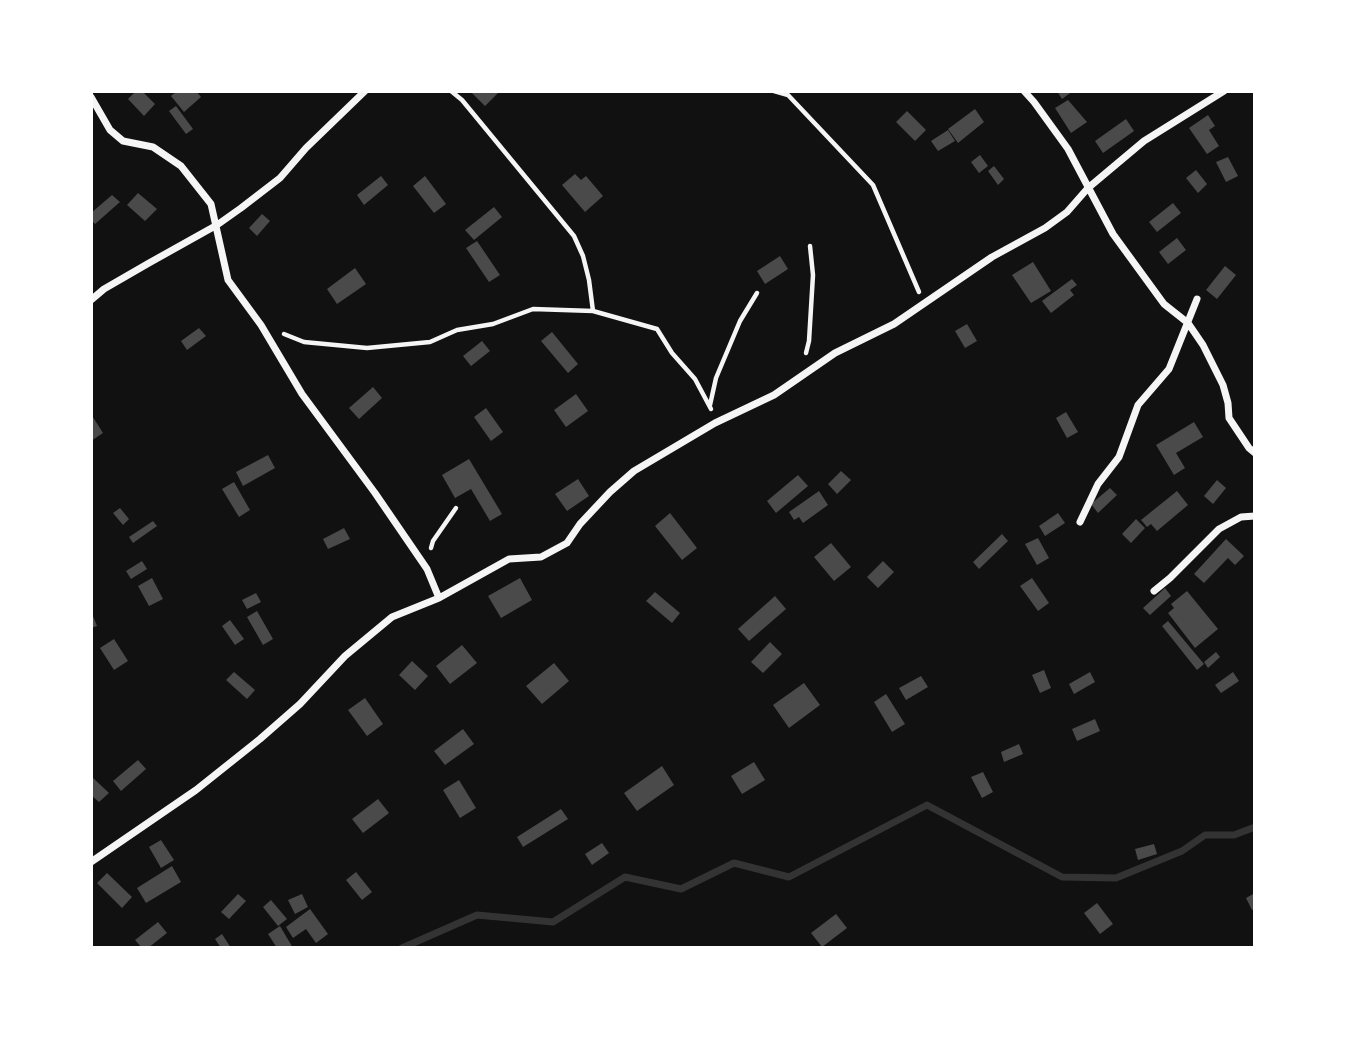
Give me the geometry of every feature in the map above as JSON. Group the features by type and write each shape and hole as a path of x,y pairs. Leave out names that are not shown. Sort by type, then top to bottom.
{"street":[{"path":"91,300 149,262 217,225 280,178 306,148 365,91"},
{"path":"1024,91 1068,149 1114,234 1164,304 1188,323 1203,345 1223,385 1229,418 1255,453"},
{"path":"91,862 197,790 250,748 300,704 345,656 392,617 439,598 509,559 541,557 567,543 602,500 634,471 715,423 797,381 835,353 894,324 992,257 1045,228 1067,212 1088,188 1144,141 1224,91"},
{"path":"91,97 110,130 123,141 153,147 181,166 211,204 228,280 261,325 302,394 427,569 439,598"},
{"path":"1080,522 1098,485 1119,457 1138,405 1169,369 1197,299"},
{"path":"1154,591 1219,529 1241,517 1255,516"}],"path":[{"path":"451,91 462,100 574,236 583,256 593,311"},
{"path":"774,91 788,95 873,185 923,302"},
{"path":"797,381 809,341 813,275 810,246"},
{"path":"710,406 716,378 740,321 757,293"},
{"path":"261,325 304,342 368,348 430,342 457,330 493,324 533,309 593,311 657,329 672,353 695,379 710,406 715,423"},
{"path":"427,569 433,541 456,508"}],"building":[{"path":"136,91 142,91 155,104 144,116 128,99"},
{"path":"177,91 196,91 201,97 184,112 171,96"},
{"path":"470,91 500,91 485,106"},
{"path":"1057,91 1073,91 1062,99"},
{"path":"1068,100 1087,122 1071,133 1055,108"},
{"path":"176,106 193,129 186,134 169,111"},
{"path":"975,109 984,122 958,143 948,129"},
{"path":"907,111 926,130 915,141 896,122"},
{"path":"1208,115 1215,126 1209,130 1219,146 1207,154 1189,128"},
{"path":"1126,119 1134,131 1103,153 1095,141"},
{"path":"948,130 955,141 938,151 931,141"},
{"path":"980,155 988,166 979,173 971,162"},
{"path":"1228,157 1238,176 1226,182 1216,162"},
{"path":"994,166 1004,179 998,185 988,171"},
{"path":"1196,170 1207,184 1198,193 1186,178"},
{"path":"575,174 581,180 586,176 603,196 585,212 562,185"},
{"path":"381,176 388,185 364,205 357,195"},
{"path":"425,176 446,204 434,213 413,186"},
{"path":"138,193 157,209 145,221 127,205"},
{"path":"112,195 120,202 95,224 91,220 91,213"},
{"path":"1173,203 1181,213 1157,232 1149,222"},
{"path":"494,207 502,217 474,240 465,230"},
{"path":"262,214 270,221 257,236 249,228"},
{"path":"1177,238 1186,250 1168,264 1159,252"},
{"path":"477,241 500,275 489,282 466,248"},
{"path":"780,256 788,269 765,284 757,271"},
{"path":"1033,262 1051,291 1031,303 1012,275"},
{"path":"1225,266 1236,275 1217,299 1206,290"},
{"path":"355,268 366,284 337,304 327,289"},
{"path":"1072,279 1077,285 1070,290 1074,295 1051,313 1042,301"},
{"path":"967,324 977,341 965,348 955,331"},
{"path":"199,328 206,336 187,350 181,341"},
{"path":"552,332 578,364 568,373 541,341"},
{"path":"482,341 490,351 471,366 463,356"},
{"path":"373,387 382,398 359,419 349,408"},
{"path":"576,394 588,411 566,427 554,410"},
{"path":"486,408 503,432 491,441 474,417"},
{"path":"1066,412 1078,432 1067,438 1056,418"},
{"path":"91,414 103,433 91,441"},
{"path":"1194,422 1203,437 1176,453 1185,468 1174,475 1156,445"},
{"path":"268,455 275,468 243,486 236,472"},
{"path":"469,459 502,514 490,521 471,489 455,498 442,475"},
{"path":"841,471 851,480 837,494 828,484"},
{"path":"798,475 808,486 776,513 767,501"},
{"path":"578,479 589,496 567,511 555,494"},
{"path":"1217,480 1226,488 1213,504 1204,496"},
{"path":"234,482 250,510 239,517 222,489"},
{"path":"1110,488 1117,495 1098,513 1091,504"},
{"path":"819,491 828,505 803,523 799,517 794,520 789,512"},
{"path":"1177,491 1188,505 1157,531 1151,524 1147,527 1141,520"},
{"path":"120,508 129,519 123,525 113,513"},
{"path":"670,513 697,548 682,560 655,526"},
{"path":"1058,513 1065,523 1045,536 1039,526"},
{"path":"1136,519 1145,528 1131,543 1122,534"},
{"path":"153,521 157,526 133,543 129,537"},
{"path":"344,528 350,539 328,549 323,539"},
{"path":"1002,534 1008,541 979,569 973,562"},
{"path":"1038,538 1049,558 1037,565 1025,544"},
{"path":"1226,539 1244,556 1235,565 1228,558 1204,583 1194,574"},
{"path":"831,543 851,567 834,581 814,557"},
{"path":"142,561 147,569 131,579 126,571"},
{"path":"883,561 894,572 878,588 867,577"},
{"path":"152,578 163,599 149,606 138,586"},
{"path":"520,578 532,600 501,618 488,596"},
{"path":"1032,578 1049,603 1038,611 1020,586"},
{"path":"1165,588 1171,596 1150,615 1143,608"},
{"path":"1187,591 1218,629 1195,648 1168,613 1174,608 1171,604"},
{"path":"655,592 680,613 672,623 646,601"},
{"path":"256,593 261,602 247,609 242,600"},
{"path":"775,596 786,609 749,641 738,629"},
{"path":"91,611 97,626 91,628"},
{"path":"257,611 273,639 263,645 247,617"},
{"path":"230,620 244,639 235,645 222,626"},
{"path":"1168,621 1204,664 1197,670 1162,626"},
{"path":"114,639 128,661 114,670 100,648"},
{"path":"770,642 782,654 763,673 751,662"},
{"path":"462,645 477,663 450,684 436,666"},
{"path":"1216,652 1220,657 1208,668 1204,662"},
{"path":"412,661 428,676 415,690 399,675"},
{"path":"554,663 569,681 542,704 526,686"},
{"path":"1044,670 1051,688 1040,693 1032,675"},
{"path":"234,672 255,690 247,699 226,680"},
{"path":"1090,672 1095,682 1074,694 1069,684"},
{"path":"1233,672 1239,681 1221,693 1215,685"},
{"path":"921,676 928,687 906,700 899,688"},
{"path":"804,683 820,705 789,728 773,705"},
{"path":"886,694 905,724 892,732 874,702"},
{"path":"365,698 383,724 367,736 348,710"},
{"path":"1095,719 1100,731 1077,741 1072,729"},
{"path":"463,729 474,744 445,765 434,751"},
{"path":"1019,744 1023,754 1004,762 1001,752"},
{"path":"138,760 146,769 121,791 113,781"},
{"path":"754,762 765,780 742,794 731,776"},
{"path":"662,766 674,785 637,811 624,793"},
{"path":"983,772 993,792 982,798 971,777"},
{"path":"91,776 109,793 99,802 91,795"},
{"path":"459,780 476,808 460,818 443,790"},
{"path":"378,799 389,813 363,833 352,819"},
{"path":"561,809 568,819 523,847 517,837"},
{"path":"161,840 174,860 161,868 149,847"},
{"path":"602,843 609,853 592,865 585,854"},
{"path":"1154,844 1157,854 1138,860 1135,849"},
{"path":"172,866 181,882 146,903 137,888"},
{"path":"356,872 372,892 362,900 346,880"},
{"path":"107,873 132,897 122,908 97,883"},
{"path":"1255,893 1255,909 1252,910 1246,898"},
{"path":"238,894 246,901 229,919 221,912"},
{"path":"302,894 308,907 295,914 288,900"},
{"path":"271,900 287,919 278,926 263,907"},
{"path":"1097,903 1113,924 1100,934 1084,913"},
{"path":"310,909 328,934 316,943 306,929 293,938 286,927"},
{"path":"836,914 847,928 822,947 811,933"},
{"path":"158,922 167,933 148,948 142,948 135,940"},
{"path":"280,926 293,948 277,948 268,934"},
{"path":"222,934 231,948 221,948 215,939"}],"waterway":[{"path":"402,948 477,915 553,922 625,877 681,889 734,863 789,877 927,805 1062,877 1116,878 1182,851 1205,835 1234,835 1255,827"}]}
